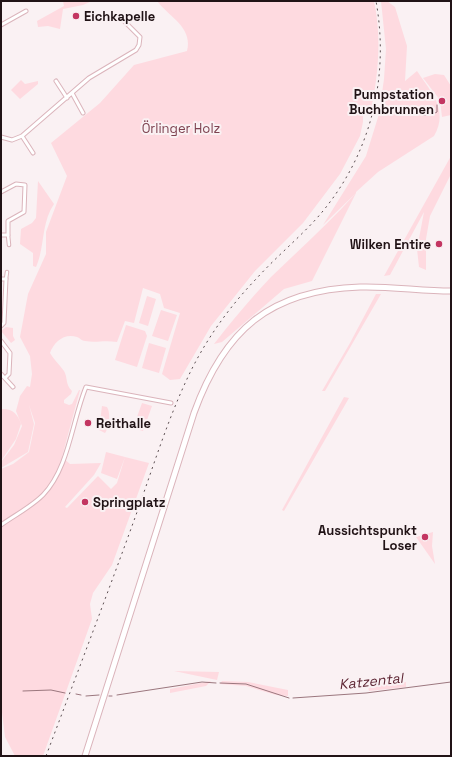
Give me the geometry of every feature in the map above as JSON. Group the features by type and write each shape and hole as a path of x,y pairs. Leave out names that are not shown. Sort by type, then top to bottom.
{"main road":[{"path":"85,756 197,404 212,371 230,343 256,318 289,300 305,294 334,288 361,287 451,291"}],"street":[{"path":"1,25 26,11"},
{"path":"1,137 12,140 22,136 94,75 133,53 138,48 140,37 134,29 120,17"},
{"path":"56,81 67,98"},
{"path":"72,94 83,112"},
{"path":"22,136 32,153"},
{"path":"1,192 16,184 25,185 24,212 8,221 9,245"},
{"path":"1,235 8,235"},
{"path":"1,326 4,323 7,272"},
{"path":"1,279 6,279"},
{"path":"1,341 10,353 9,374 5,378"},
{"path":"1,374 13,387"},
{"path":"1,525 31,506 44,494 53,481 68,446 80,400 86,387 171,403"}],"green space":[{"path":"63,1 92,1 83,5 63,9 60,29 48,26 38,27 37,21 64,6"},
{"name":"Örlinger Holz","path":"157,1 374,1 378,29 378,56 376,84 371,111 366,112 365,107 363,106 363,122 360,136 340,174 303,223 255,271 211,326 180,379 170,380 162,374 180,313 164,308 160,294 143,288 134,323 125,321 117,342 89,342 83,341 77,337 68,336 60,339 54,345 50,353 64,371 68,386 72,391 71,394 64,400 64,403 69,405 72,404 80,390 62,457 70,464 101,463 94,475 65,507 67,508 98,476 111,489 117,483 125,457 149,463 112,565 93,593 90,604 92,619 43,756 15,756 5,737 1,704 1,469 13,464 29,452 35,423 29,405 34,424 28,452 1,468 1,462 14,445 22,426 16,411 20,396 27,386 30,387 32,374 30,356 20,337 28,294 46,254 46,232 67,176 51,143 100,103 134,65 187,51 187,35 179,23"},
{"path":"381,1 387,1 395,7 407,46 405,81 417,71 436,102 440,118 434,136 378,172 323,225 366,156 379,114 384,79 386,49"},
{"path":"435,74 444,75 451,86 451,115 442,117 440,100 423,78"},
{"path":"21,80 25,84 38,81 38,84 20,99 11,90"},
{"path":"451,156 451,174 430,216 426,239 426,270 419,267 417,249 424,212 390,275 384,276"},
{"path":"38,181 54,204 47,219 41,251 36,267 33,266 33,253 20,244 21,229 32,223 36,218"},
{"path":"356,193 312,281 284,289 222,342 214,344 271,277"},
{"path":"376,294 381,294 325,391 322,391 350,343"},
{"path":"147,296 156,299 148,326 139,323"},
{"path":"161,310 177,315 168,341 152,336"},
{"path":"126,325 145,331 147,336 137,367 115,360"},
{"path":"6,327 13,328 13,336 15,340 11,343 1,331"},
{"path":"149,343 166,348 159,373 142,368"},
{"path":"344,397 349,398 284,511 282,510"},
{"path":"142,403 152,406 143,431 133,428"},
{"path":"102,406 107,407 109,413 105,433 99,430"},
{"path":"1,409 14,412 21,424 16,439 1,461"},
{"path":"106,452 125,457 117,479 101,473"},
{"path":"433,532 432,546 435,564 416,537"},
{"path":"174,671 219,672 217,680"},
{"path":"211,681 206,686 170,693 170,689"},
{"path":"222,681 248,682 288,690 288,696 276,695 246,686 220,684"},
{"path":"406,682 406,687 369,691 368,687"}],"waterway":[{"path":"423,115 431,115 437,112 437,105"},
{"name":"Katzental","path":"117,695 202,682 216,683"},
{"name":"Katzental","path":"293,698 366,693 451,682"},
{"name":"Katzental","path":"220,683 246,684 289,698"},
{"name":"Katzental","path":"23,691 51,690 65,693"},
{"name":"Katzental","path":"76,694 81,695"},
{"name":"Katzental","path":"86,696 99,695"}],"railway":[{"path":"46,756 139,508 165,433 179,397 194,365 209,338 227,313 264,270 317,218 335,195 351,170 363,144 372,116 380,59 380,30 376,1"}],"place":[{"name":"Eichkapelle","path":"76,16"},
{"name":"Pumpstation Buchbrunnen","path":"442,101"},
{"name":"Wilken Entire","path":"439,244"},
{"name":"Reithalle","path":"88,423"},
{"name":"Springplatz","path":"85,502"},
{"name":"Aussichtspunkt Loser","path":"425,537"}]}
